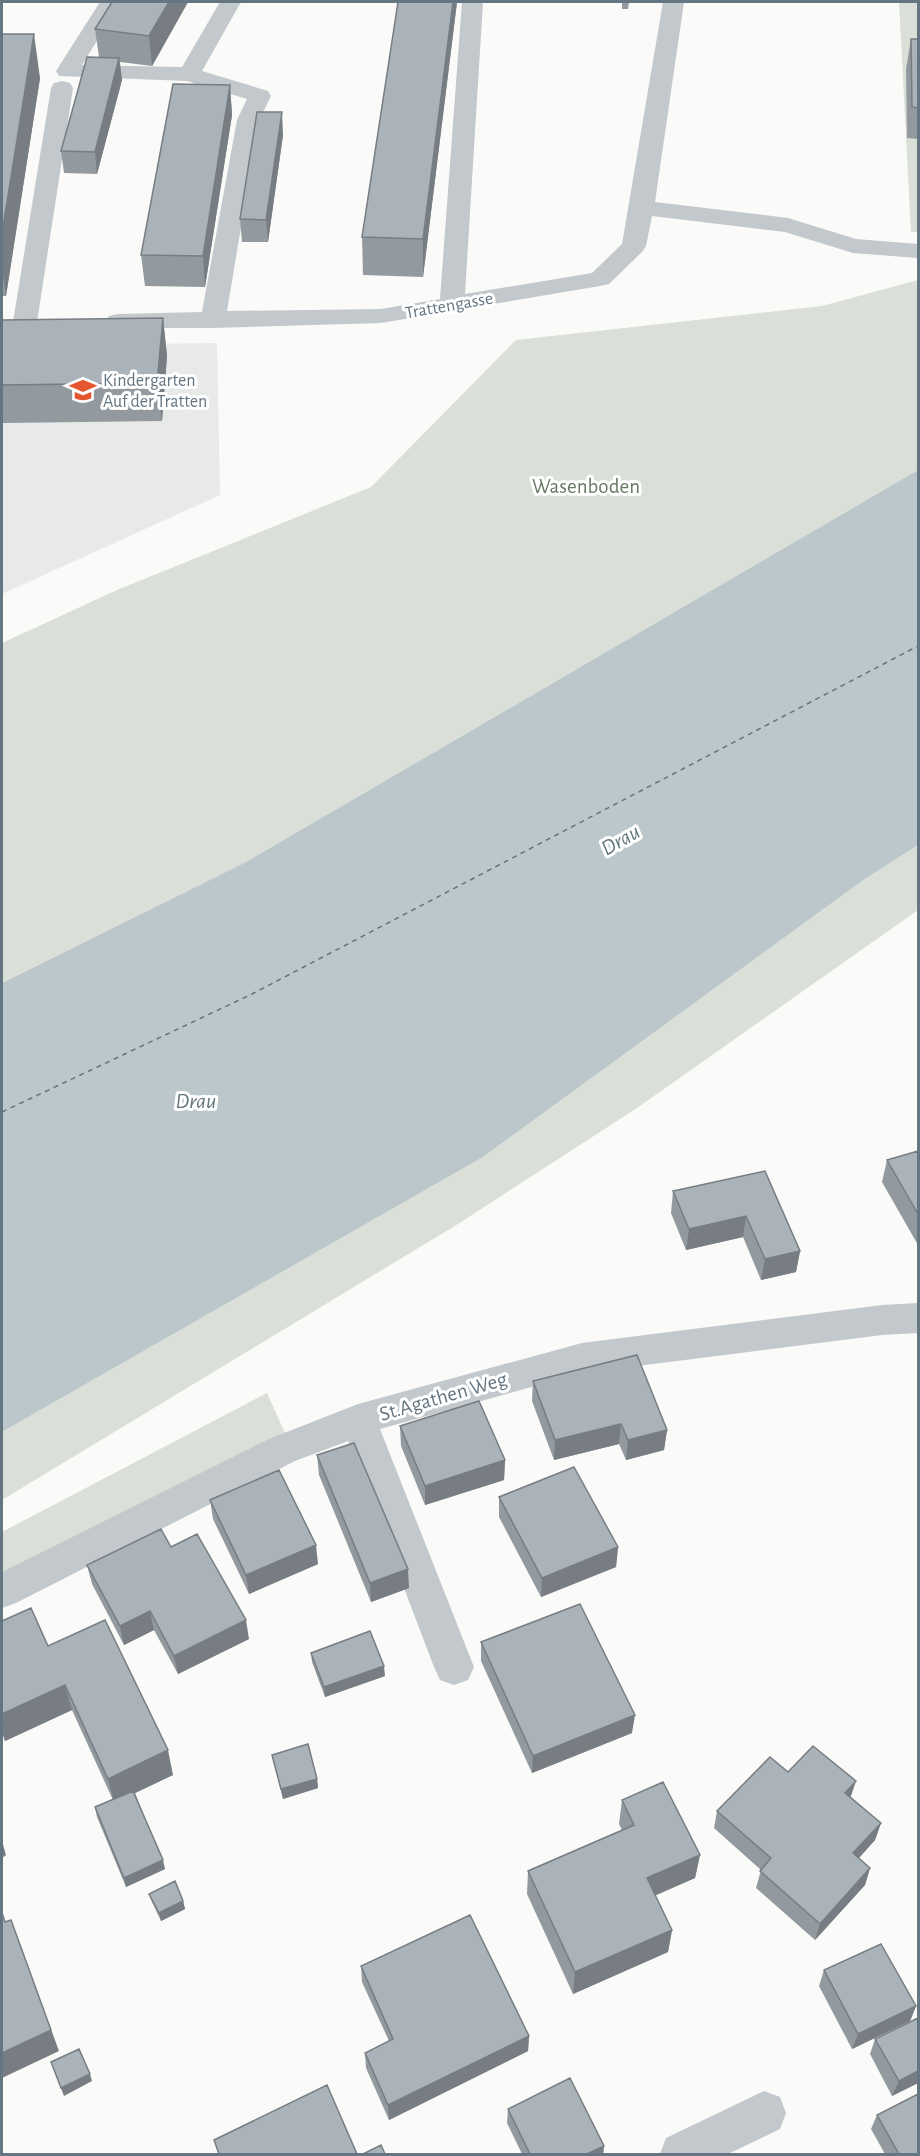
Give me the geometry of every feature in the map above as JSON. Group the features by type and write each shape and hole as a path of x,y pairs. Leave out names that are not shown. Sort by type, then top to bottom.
{"street":[{"path":"110,2 67,71 189,74 260,96 248,120 213,321"},
{"path":"189,74 230,2"},
{"path":"452,304 472,2"},
{"name":"Trattengasse","path":"95,321 213,321 381,316 600,279 634,246 642,208 673,2"},
{"path":"25,322 62,88"},
{"path":"642,208 694,212 788,225 853,246 918,251"},
{"name":"St.Agathen Weg","path":"2,1591 282,1450 358,1420 428,1399 582,1358 882,1320 918,1318"},
{"path":"358,1420 454,1667"},
{"path":"682,2154 764,2113"}],"shaded area":[{"path":"217,343 220,495 2,594 2,346"}],"green space":[{"path":"899,2 918,2 918,232 911,232"},
{"name":"Wasenboden","path":"918,280 918,470 246,862 2,983 2,643 117,590 371,487 516,340 822,306"},
{"path":"918,845 918,910 637,1108 458,1224 2,1500 2,1432 483,1157 862,881"},
{"path":"267,1393 285,1433 2,1580 2,1532"}],"water":[{"name":"Drau","path":"918,470 918,845 862,881 483,1157 2,1432 2,983 246,862"}],"building":[{"path":"112,2 169,2 149,36 95,29"},
{"path":"398,2 453,2 423,239 362,237"},
{"path":"2,34 34,34 2,233"},
{"path":"911,39 918,39 918,108 912,107"},
{"path":"87,57 119,58 95,152 61,151"},
{"path":"173,84 230,85 203,256 141,255"},
{"path":"257,112 282,112 266,220 240,219"},
{"path":"163,318 157,383 2,385 2,320"},
{"path":"918,1151 918,1214 887,1160"},
{"path":"765,1171 800,1251 765,1259 746,1216 689,1229 673,1191"},
{"path":"637,1355 667,1430 628,1440 621,1424 555,1440 533,1381"},
{"path":"479,1401 505,1460 425,1486 400,1426"},
{"path":"354,1443 408,1569 370,1583 317,1455"},
{"path":"574,1467 618,1547 542,1578 499,1497"},
{"path":"279,1470 316,1545 246,1575 210,1500"},
{"path":"161,1529 171,1547 197,1534 246,1620 174,1656 150,1611 120,1626 87,1565"},
{"path":"580,1604 635,1715 533,1756 481,1642"},
{"path":"31,1608 48,1646 105,1620 168,1750 108,1779 65,1685 2,1714 2,1621"},
{"path":"370,1631 384,1666 324,1687 311,1653"},
{"path":"308,1744 317,1779 281,1789 272,1755"},
{"path":"813,1746 856,1781 845,1793 881,1823 853,1853 870,1868 820,1924 760,1871 771,1858 717,1811 770,1757 788,1772"},
{"path":"663,1782 700,1855 647,1878 672,1930 575,1972 528,1871 634,1825 622,1800"},
{"path":"133,1791 163,1860 124,1878 95,1807"},
{"path":"175,1881 183,1901 159,1913 149,1894"},
{"path":"2,1913 5,1922 11,1920 51,2030 2,2053"},
{"path":"470,1915 529,2036 388,2105 365,2053 393,2039 361,1966"},
{"path":"881,1944 916,2006 858,2034 824,1970"},
{"path":"918,2018 918,2071 899,2081 875,2039"},
{"path":"79,2049 90,2074 61,2088 51,2062"},
{"path":"570,2078 604,2146 587,2154 530,2154 508,2109"},
{"path":"327,2085 357,2154 219,2154 214,2140"},
{"path":"918,2094 918,2154 899,2154 877,2115"},
{"path":"381,2145 385,2154 363,2154"}],"ferry route":[{"path":"2,1112 252,994 918,646"}],"place":[{"name":"Kindergarten Auf der Tratten","path":"83,390"}]}
